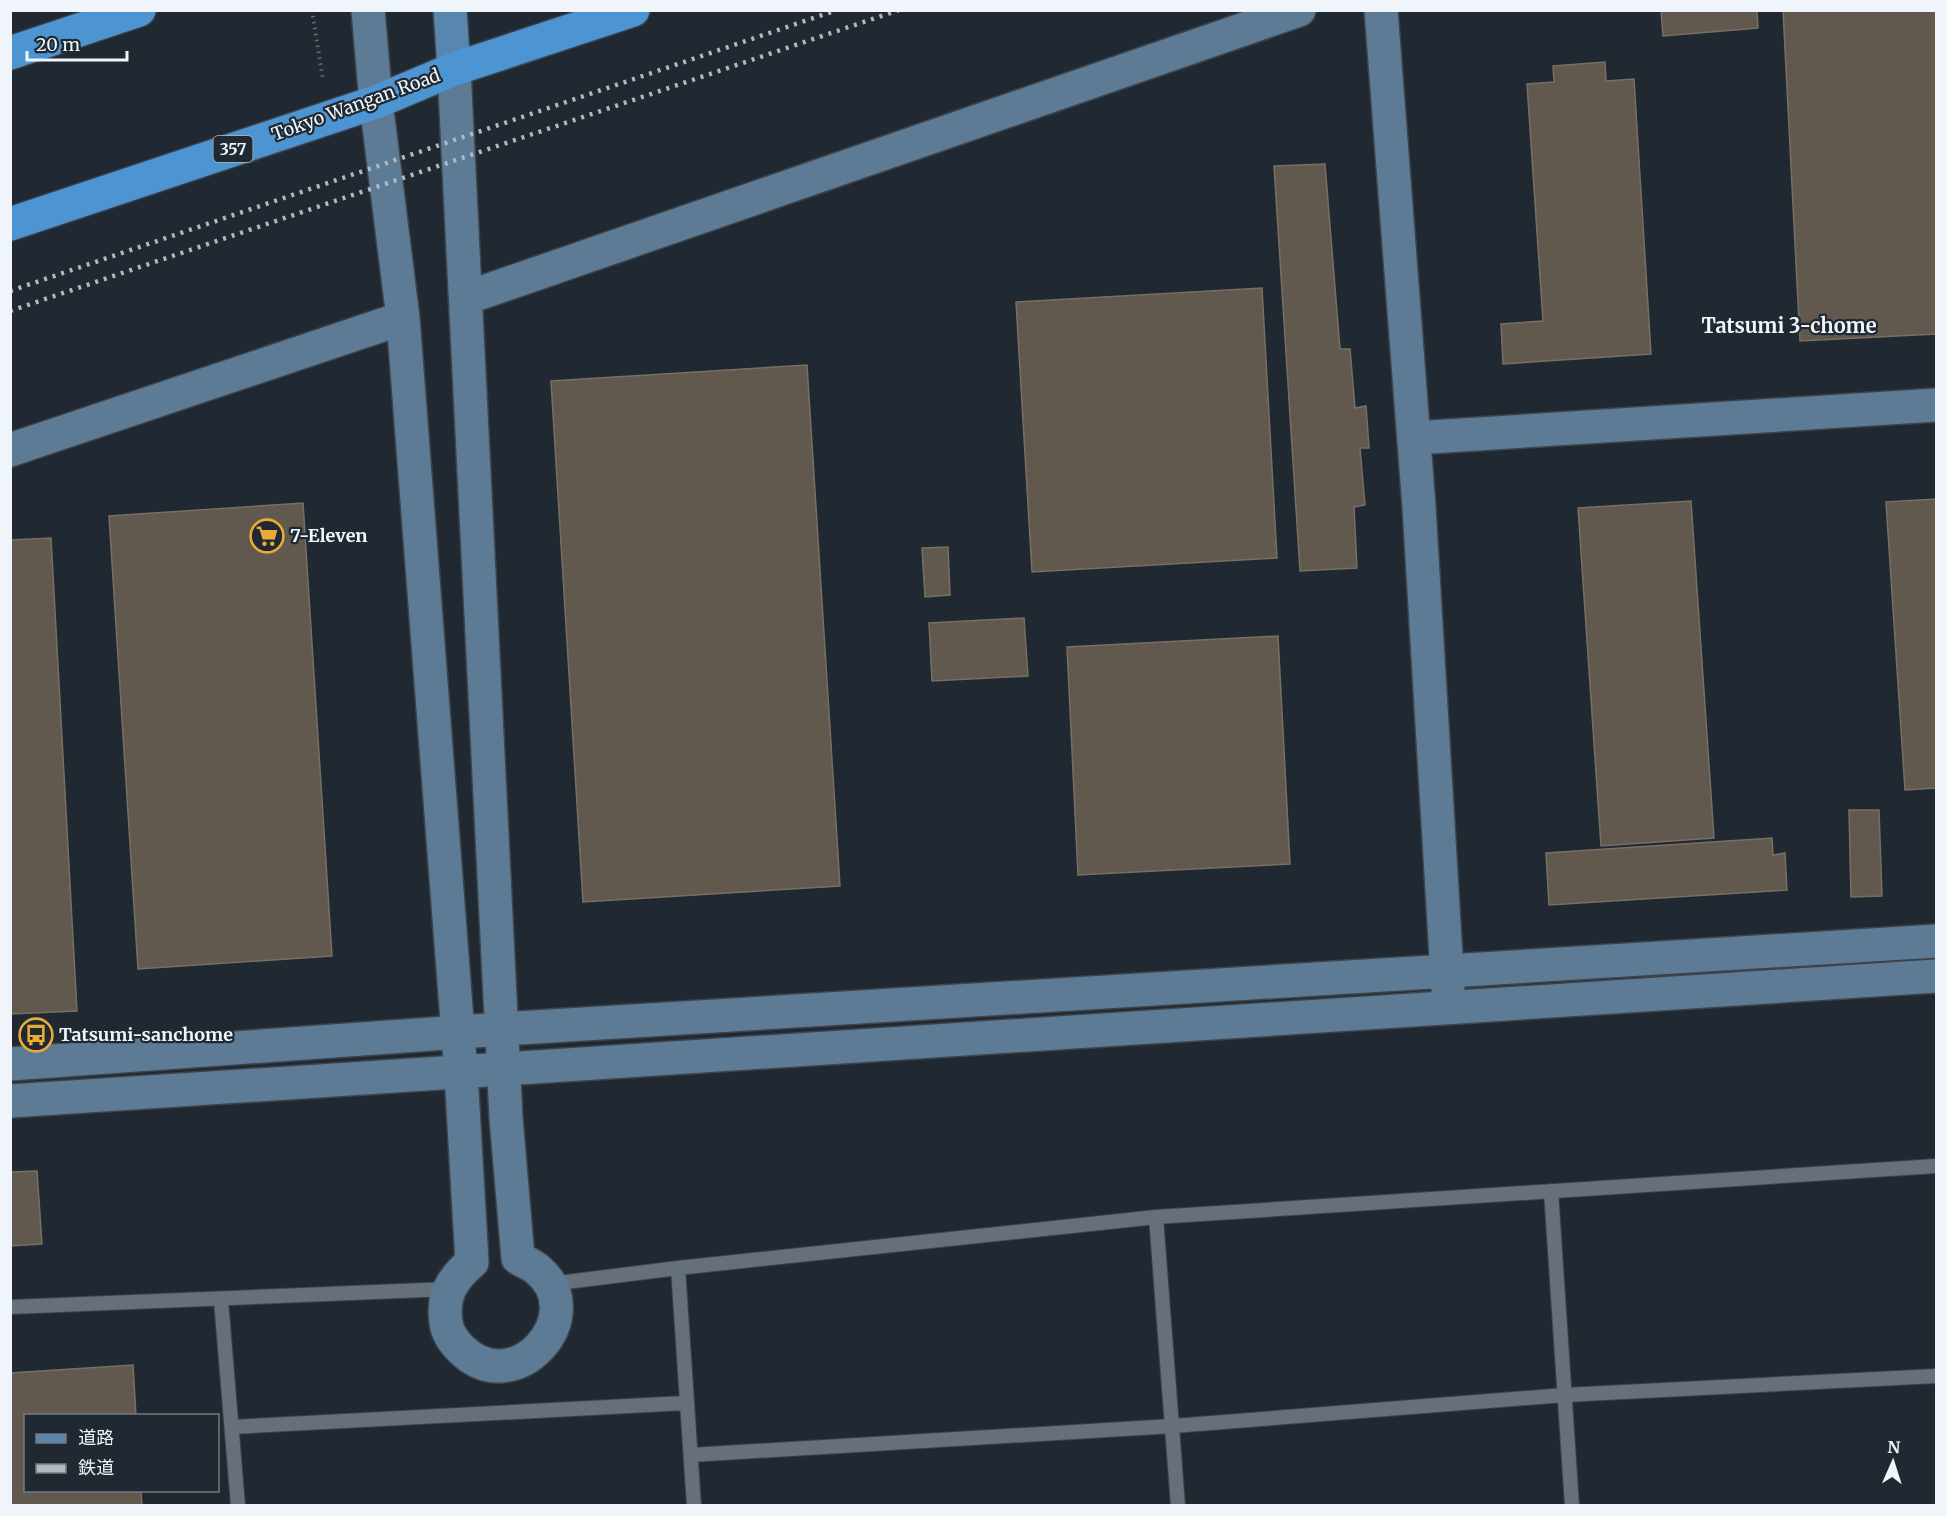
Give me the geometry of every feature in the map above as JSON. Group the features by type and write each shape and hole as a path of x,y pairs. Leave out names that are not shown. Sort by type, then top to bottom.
{"highway":[{"path":"10,62 75,10"},
{"path":"10,53 139,10"},
{"name":"Tokyo Wangan Road","path":"10,224 376,102 454,69 633,10"}],"main road":[{"path":"450,10 454,69"}],"street":[{"path":"368,10 376,102 403,318 461,1073 472,1262 458,1274 448,1289 444,1307 446,1326 454,1342 467,1355 484,1363 502,1366 521,1362 536,1352 549,1338 555,1311 550,1284 538,1270 518,1258 504,1071 454,69"},
{"path":"466,298 1299,10"},
{"path":"1381,10 1414,438 1448,1007"},
{"path":"10,450 403,318"},
{"path":"1414,438 1936,405"},
{"path":"10,1064 502,1029 1936,941"},
{"path":"10,1101 504,1071 1936,976"}],"lane":[{"path":"550,1284 678,1268 1156,1217 1936,1166"},
{"path":"1551,1191 1572,1506"},
{"path":"1156,1217 1178,1506"},
{"path":"678,1268 685,1404 694,1506"},
{"path":"10,1306 221,1300 448,1289"},
{"path":"221,1300 238,1506"},
{"path":"691,1455 1173,1426 1565,1395 1936,1376"},
{"path":"232,1427 685,1404"}],"path":[{"path":"312,10 323,80"}],"building":[{"path":"1661,10 1757,10 1758,28 1663,36"},
{"path":"1783,10 1936,10 1936,334 1800,341"},
{"path":"1605,62 1606,81 1634,79 1651,354 1503,364 1501,324 1543,321 1527,84 1554,82 1553,66"},
{"path":"1325,164 1340,349 1350,349 1355,408 1366,406 1369,448 1360,448 1365,505 1354,507 1357,568 1300,571 1274,166"},
{"path":"1262,288 1277,558 1032,572 1016,302"},
{"path":"807,365 840,886 583,902 551,381"},
{"path":"1936,499 1936,788 1905,790 1886,502"},
{"path":"1691,501 1714,838 1601,846 1578,508"},
{"path":"303,503 332,956 138,969 109,516"},
{"path":"51,538 77,1011 10,1014 10,540"},
{"path":"948,547 950,595 925,597 922,548"},
{"path":"1024,618 1028,676 932,681 929,623"},
{"path":"1278,636 1290,864 1078,875 1067,647"},
{"path":"1849,810 1879,810 1882,896 1851,897"},
{"path":"1772,838 1773,855 1785,853 1787,890 1549,905 1546,853"},
{"path":"37,1171 42,1244 10,1246 10,1172"},
{"path":"133,1365 136,1414 24,1414 24,1492 141,1492 142,1506 10,1506 10,1373"}],"railway":[{"path":"10,291 837,10"},
{"path":"10,311 899,10"}],"place":[{"name":"7-Eleven","path":"267,536"},
{"name":"Tatsumi-sanchome","path":"36,1035"}],"district":[{"name":"Tatsumi 3-chome","path":"1789,326"}]}
